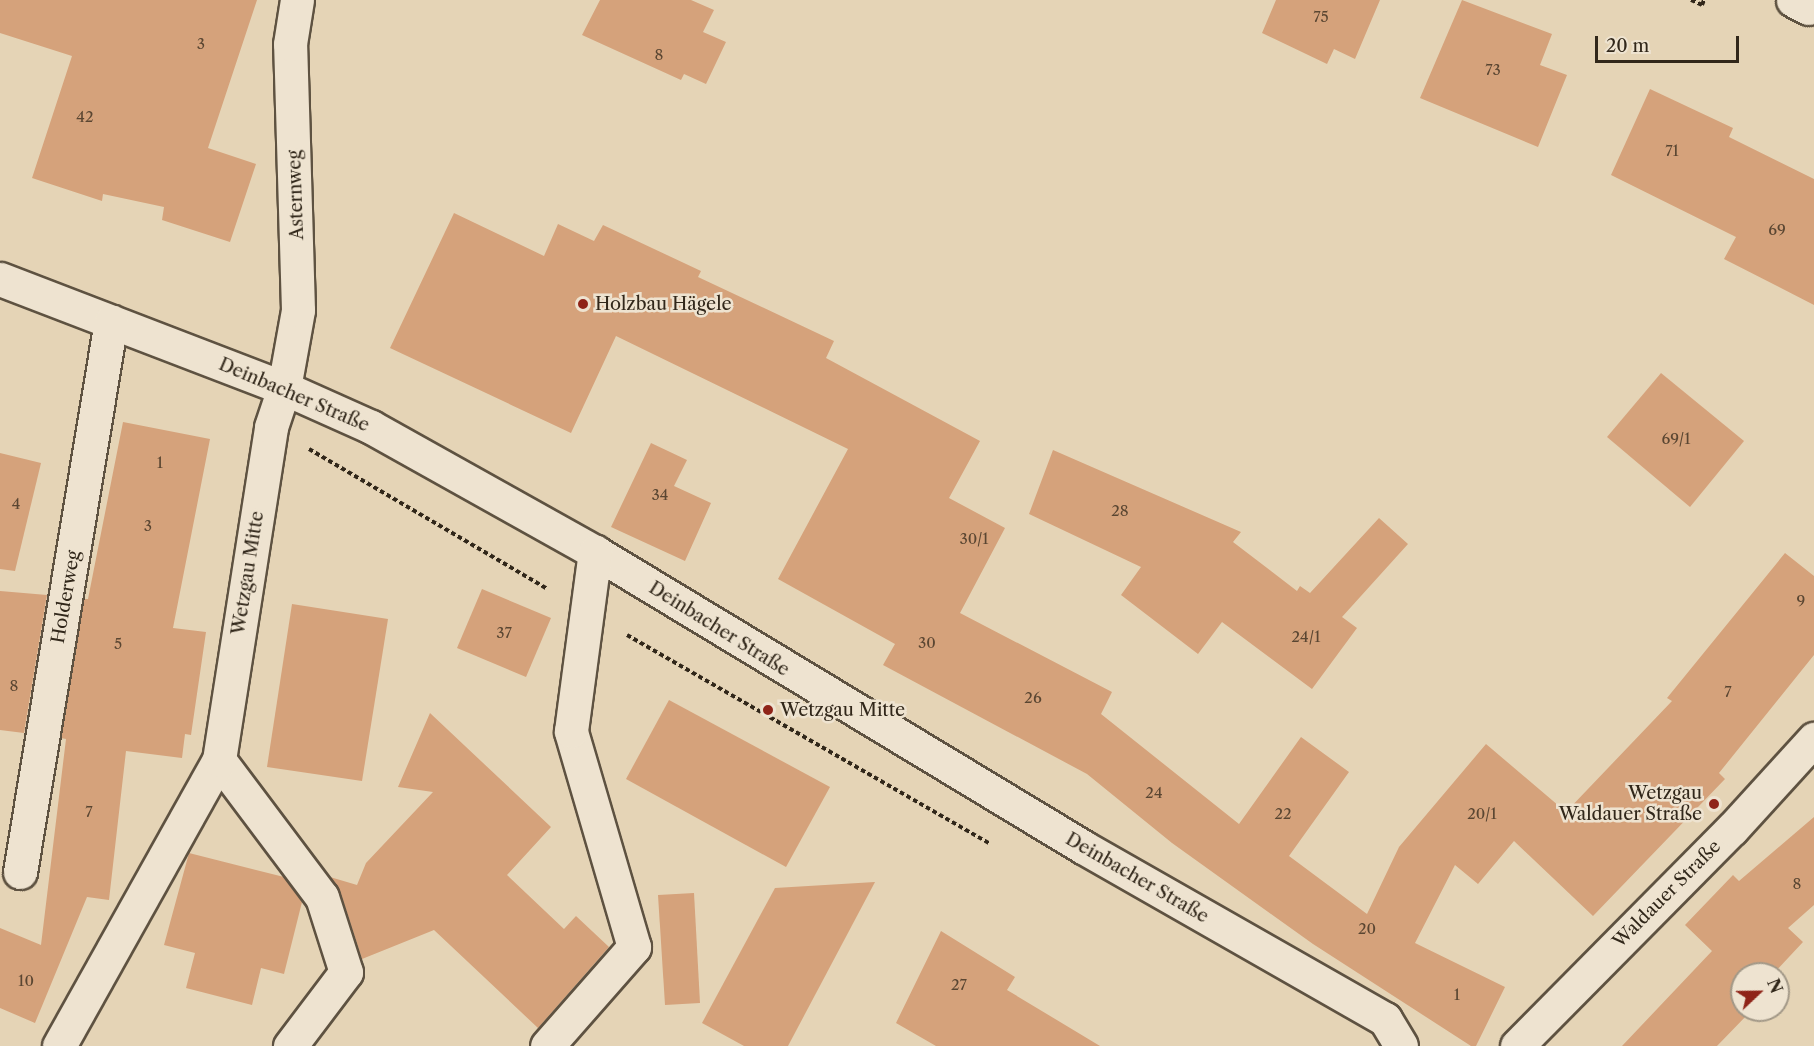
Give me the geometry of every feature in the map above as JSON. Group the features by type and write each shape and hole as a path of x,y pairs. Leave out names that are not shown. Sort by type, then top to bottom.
{"street":[{"name":"Asternweg","path":"284,388 298,310 290,44 297,0"},
{"name":"Deinbacher Straße","path":"0,279 284,388 371,427 595,552 1052,829 1385,1019 1401,1046"},
{"name":"Holderweg","path":"20,872 111,321"},
{"name":"Wetzgau Mitte","path":"59,1046 219,760 272,427 284,388"},
{"path":"547,1046 634,947 571,732 595,552"},
{"name":"Waldauer Straße","path":"1517,1046 1732,829 1814,739"},
{"path":"219,760 322,897 346,972 290,1046"}],"path":[{"path":"1691,0 1702,5 1704,0"},
{"path":"345,470 998,848"}],"building":[{"path":"0,0 257,0 208,148 256,164 230,242 162,220 164,207 103,194 102,201 32,178 72,56 0,33"},
{"path":"600,0 691,0 714,10 703,32 726,42 706,84 684,74 681,80 582,35"},
{"path":"1276,0 1380,0 1355,59 1334,49 1327,64 1262,33"},
{"path":"1462,0 1552,34 1540,65 1567,75 1538,147 1420,98"},
{"path":"1650,89 1733,128 1729,137 1814,179 1814,305 1724,259 1736,237 1611,175"},
{"path":"454,213 544,256 558,224 594,241 603,225 701,271 698,277 834,341 826,358 980,441 949,498 1005,528 960,613 1112,692 1101,714 1239,824 1301,737 1349,772 1289,856 1367,914 1399,847 1486,744 1566,812 1672,701 1667,698 1785,553 1814,576 1814,655 1719,773 1725,779 1593,916 1514,841 1478,884 1455,865 1415,943 1505,987 1476,1046 1471,1046 1313,944 1172,843 1087,774 883,665 895,644 778,579 848,449 616,336 571,433 390,348"},
{"path":"1661,373 1744,441 1690,507 1607,437"},
{"path":"123,422 210,439 173,628 206,632 191,735 185,734 182,758 126,751 109,900 87,897 35,1023 0,1008 0,928 41,945 66,739 61,738 84,599 88,599"},
{"path":"651,443 687,460 674,486 711,503 685,561 611,527"},
{"path":"1053,450 1241,532 1233,542 1297,591 1300,586 1310,593 1379,518 1408,544 1342,617 1357,628 1312,689 1222,622 1198,654 1121,595 1141,567 1029,514"},
{"path":"0,453 41,463 15,571 0,569"},
{"path":"482,589 551,618 526,677 457,648"},
{"path":"0,591 47,595 24,733 0,730"},
{"path":"292,604 388,619 362,781 267,767"},
{"path":"669,700 830,787 786,867 626,779"},
{"path":"430,713 551,827 507,875 564,929 576,916 609,947 538,1028 434,930 362,959 340,891 330,877 357,885 366,863 433,792 398,787"},
{"path":"1814,817 1814,905 1788,928 1803,942 1784,962 1730,962 1730,1022 1740,1022 1717,1046 1622,1046 1712,951 1685,925 1733,875 1739,881"},
{"path":"189,853 284,877 302,902 284,974 261,968 252,1005 186,988 195,953 164,945"},
{"path":"875,882 788,1046 744,1046 702,1023 775,888"},
{"path":"694,893 700,1003 665,1005 658,895"},
{"path":"941,931 1015,977 1007,990 1100,1046 936,1046 896,1023"}],"place":[{"name":"Holzbau Hägele","path":"583,304"},
{"name":"Wetzgau Mitte","path":"768,710"},
{"name":"Wetzgau Waldauer Straße","path":"1714,804"}]}
